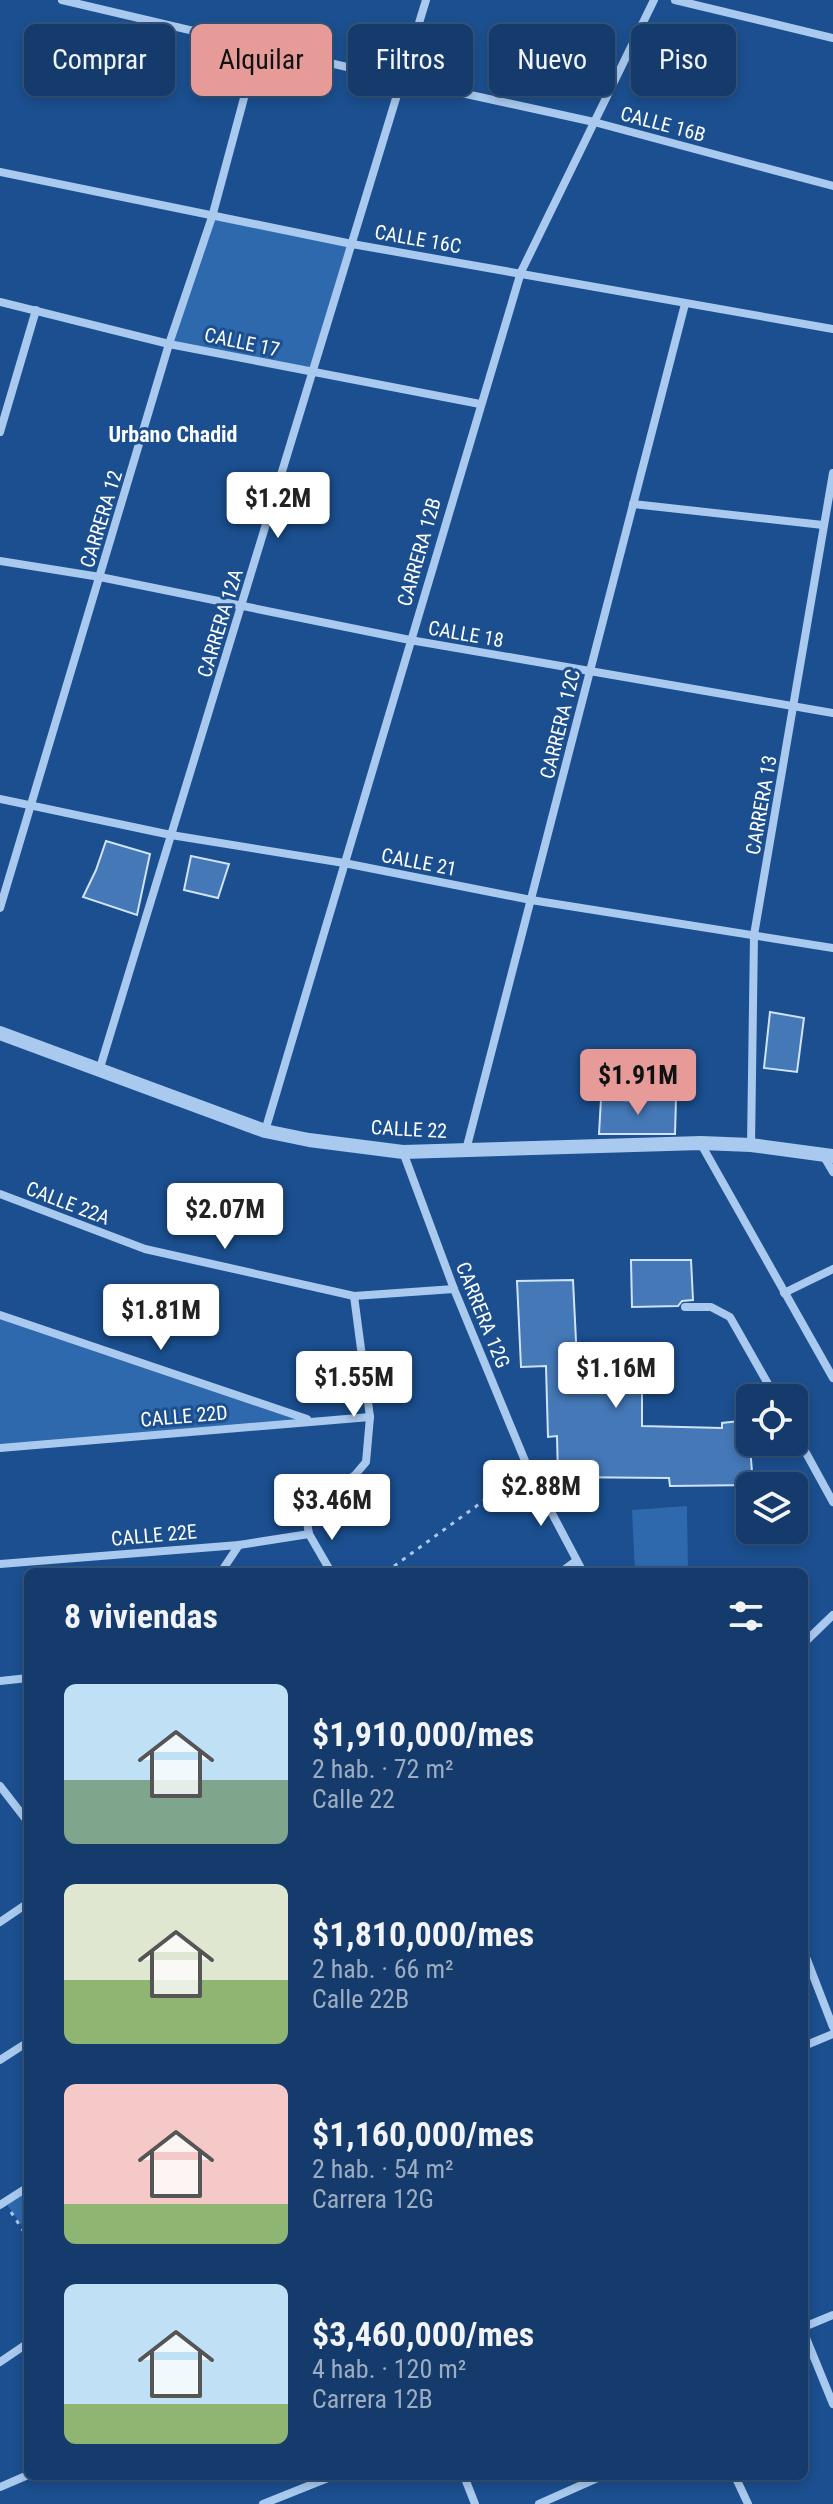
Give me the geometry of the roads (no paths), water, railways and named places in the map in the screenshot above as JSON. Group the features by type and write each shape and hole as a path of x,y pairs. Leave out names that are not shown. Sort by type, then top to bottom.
{"street":[{"name":"CALLE 16B","path":"62,0 191,30"},
{"name":"CARRERA 12A","path":"419,24 426,0"},
{"name":"CARRERA 12B","path":"265,1131 521,272 654,0"},
{"path":"675,0 833,38"},
{"name":"CARRERA 12","path":"0,908 169,344 212,217 245,96"},
{"name":"CARRERA 12A","path":"99,1071 397,96"},
{"name":"CALLE 16B","path":"473,96 594,122 833,186"},
{"name":"CALLE 16C","path":"0,172 352,244 833,329"},
{"name":"CALLE 17","path":"0,302 169,344 480,404"},
{"name":"CARRERA 12C","path":"466,1151 685,304"},
{"path":"0,432 36,310"},
{"name":"CARRERA 13","path":"751,1145 754,935 823,525 829,514 833,473"},
{"path":"633,504 823,525"},
{"name":"CALLE 18","path":"0,561 100,577 410,640 833,713"},
{"name":"CALLE 21","path":"0,799 171,835 344,863 531,900 833,948"},
{"name":"CALLE 22","path":"0,1033 265,1131 309,1140 403,1152 701,1143 751,1145 828,1155"},
{"path":"701,1143 833,1378"},
{"name":"CARRERA 12G","path":"403,1152 454,1289 528,1468 580,1568"},
{"path":"828,1155 833,1172"},
{"name":"CALLE 22A","path":"0,1194 145,1249 354,1296 454,1289"},
{"path":"784,1293 833,1269"},
{"path":"329,1568 309,1534 307,1522 316,1503 355,1475 366,1462 370,1417 354,1296"},
{"path":"685,1307 711,1307 730,1317 768,1384"},
{"path":"0,1315 312,1421"},
{"name":"CALLE 22D","path":"0,1448 370,1417"},
{"path":"808,1456 833,1502"},
{"name":"CALLE 22E","path":"0,1564 239,1545 309,1534"},
{"path":"224,1568 239,1545"},
{"path":"566,1568 576,1561"},
{"path":"831,1618 833,1632"},
{"path":"808,1639 831,1618"},
{"path":"0,1681 24,1678"},
{"path":"0,1786 24,1817"},
{"path":"0,1922 24,1906"},
{"path":"808,1962 833,2027"},
{"path":"808,2044 833,2034"},
{"path":"0,2060 24,2045"},
{"path":"2,2204 24,2190"},
{"path":"808,2328 833,2315"},
{"path":"808,2340 833,2404"},
{"path":"0,2362 24,2346"},
{"path":"0,2487 24,2477"},
{"path":"263,2504 323,2480"},
{"path":"466,2480 475,2504"},
{"path":"539,2504 593,2480"},
{"path":"737,2480 748,2504"}],"district":[{"name":"Urbano Chadid","path":"173,434"}]}
